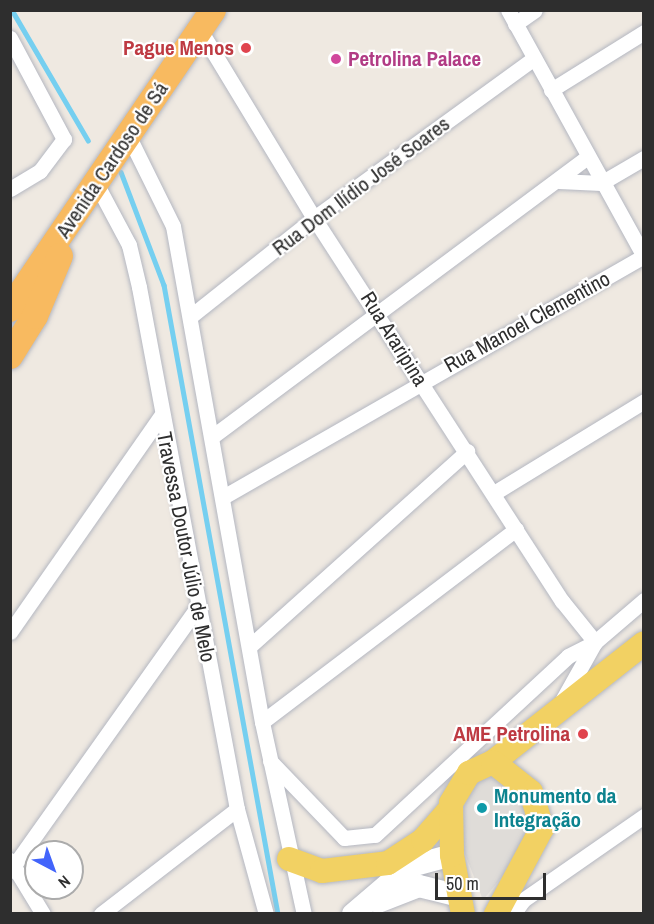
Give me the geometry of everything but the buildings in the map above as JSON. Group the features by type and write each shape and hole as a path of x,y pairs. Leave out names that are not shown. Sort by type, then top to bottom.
{"highway":[{"name":"Avenida Cardoso de Sá","path":"10,309 207,20"},
{"path":"10,356 35,316 78,212"}],"main road":[{"path":"289,859 322,871 388,863 423,840 450,809 469,773 493,762 560,705 644,643"},
{"path":"493,762 518,777 540,813 542,828 496,914"},
{"path":"450,809 452,855 461,905"},
{"path":"353,914 408,867 452,855"},
{"path":"359,914 419,886 461,905"}],"street":[{"path":"535,10 512,17 601,183 644,256"},
{"name":"Rua Araripina","path":"207,20 314,218 378,311 420,382 516,529 596,642"},
{"path":"551,90 644,32"},
{"path":"10,38 64,139 40,171 10,189"},
{"name":"Rua Dom Ilídio José Soares","path":"191,316 314,218 533,59"},
{"name":"Travessa Doutor Júlio de Melo","path":"129,136 164,200 191,316 262,722 289,859 303,914"},
{"path":"213,436 378,311 559,181 587,157"},
{"path":"559,181 601,183 644,158"},
{"name":"Travessa Doutor Júlio de Melo","path":"97,184 129,245 237,809 266,914"},
{"name":"Rua Manoel Clementino","path":"224,497 420,382 644,256"},
{"path":"494,493 644,401"},
{"path":"10,632 162,414"},
{"path":"250,646 467,451"},
{"path":"262,722 516,529"},
{"path":"270,761 344,838 356,841 383,831 425,793 446,765 568,656 596,642 644,600"},
{"path":"43,914 12,866 197,608"},
{"path":"560,705 596,642"},
{"path":"101,914 237,809"},
{"path":"513,914 522,900 644,816"}],"shaded area":[{"path":"496,773 523,803 531,821 526,847 483,900 460,841 462,802 471,785"}],"waterway":[{"path":"12,10 88,140"},
{"path":"121,172 164,285 278,914"}],"place":[{"name":"Pague Menos","path":"246,48"},
{"name":"Petrolina Palace","path":"336,59"},
{"name":"AME Petrolina","path":"583,734"},
{"name":"Monumento da Integração","path":"482,808"}]}
